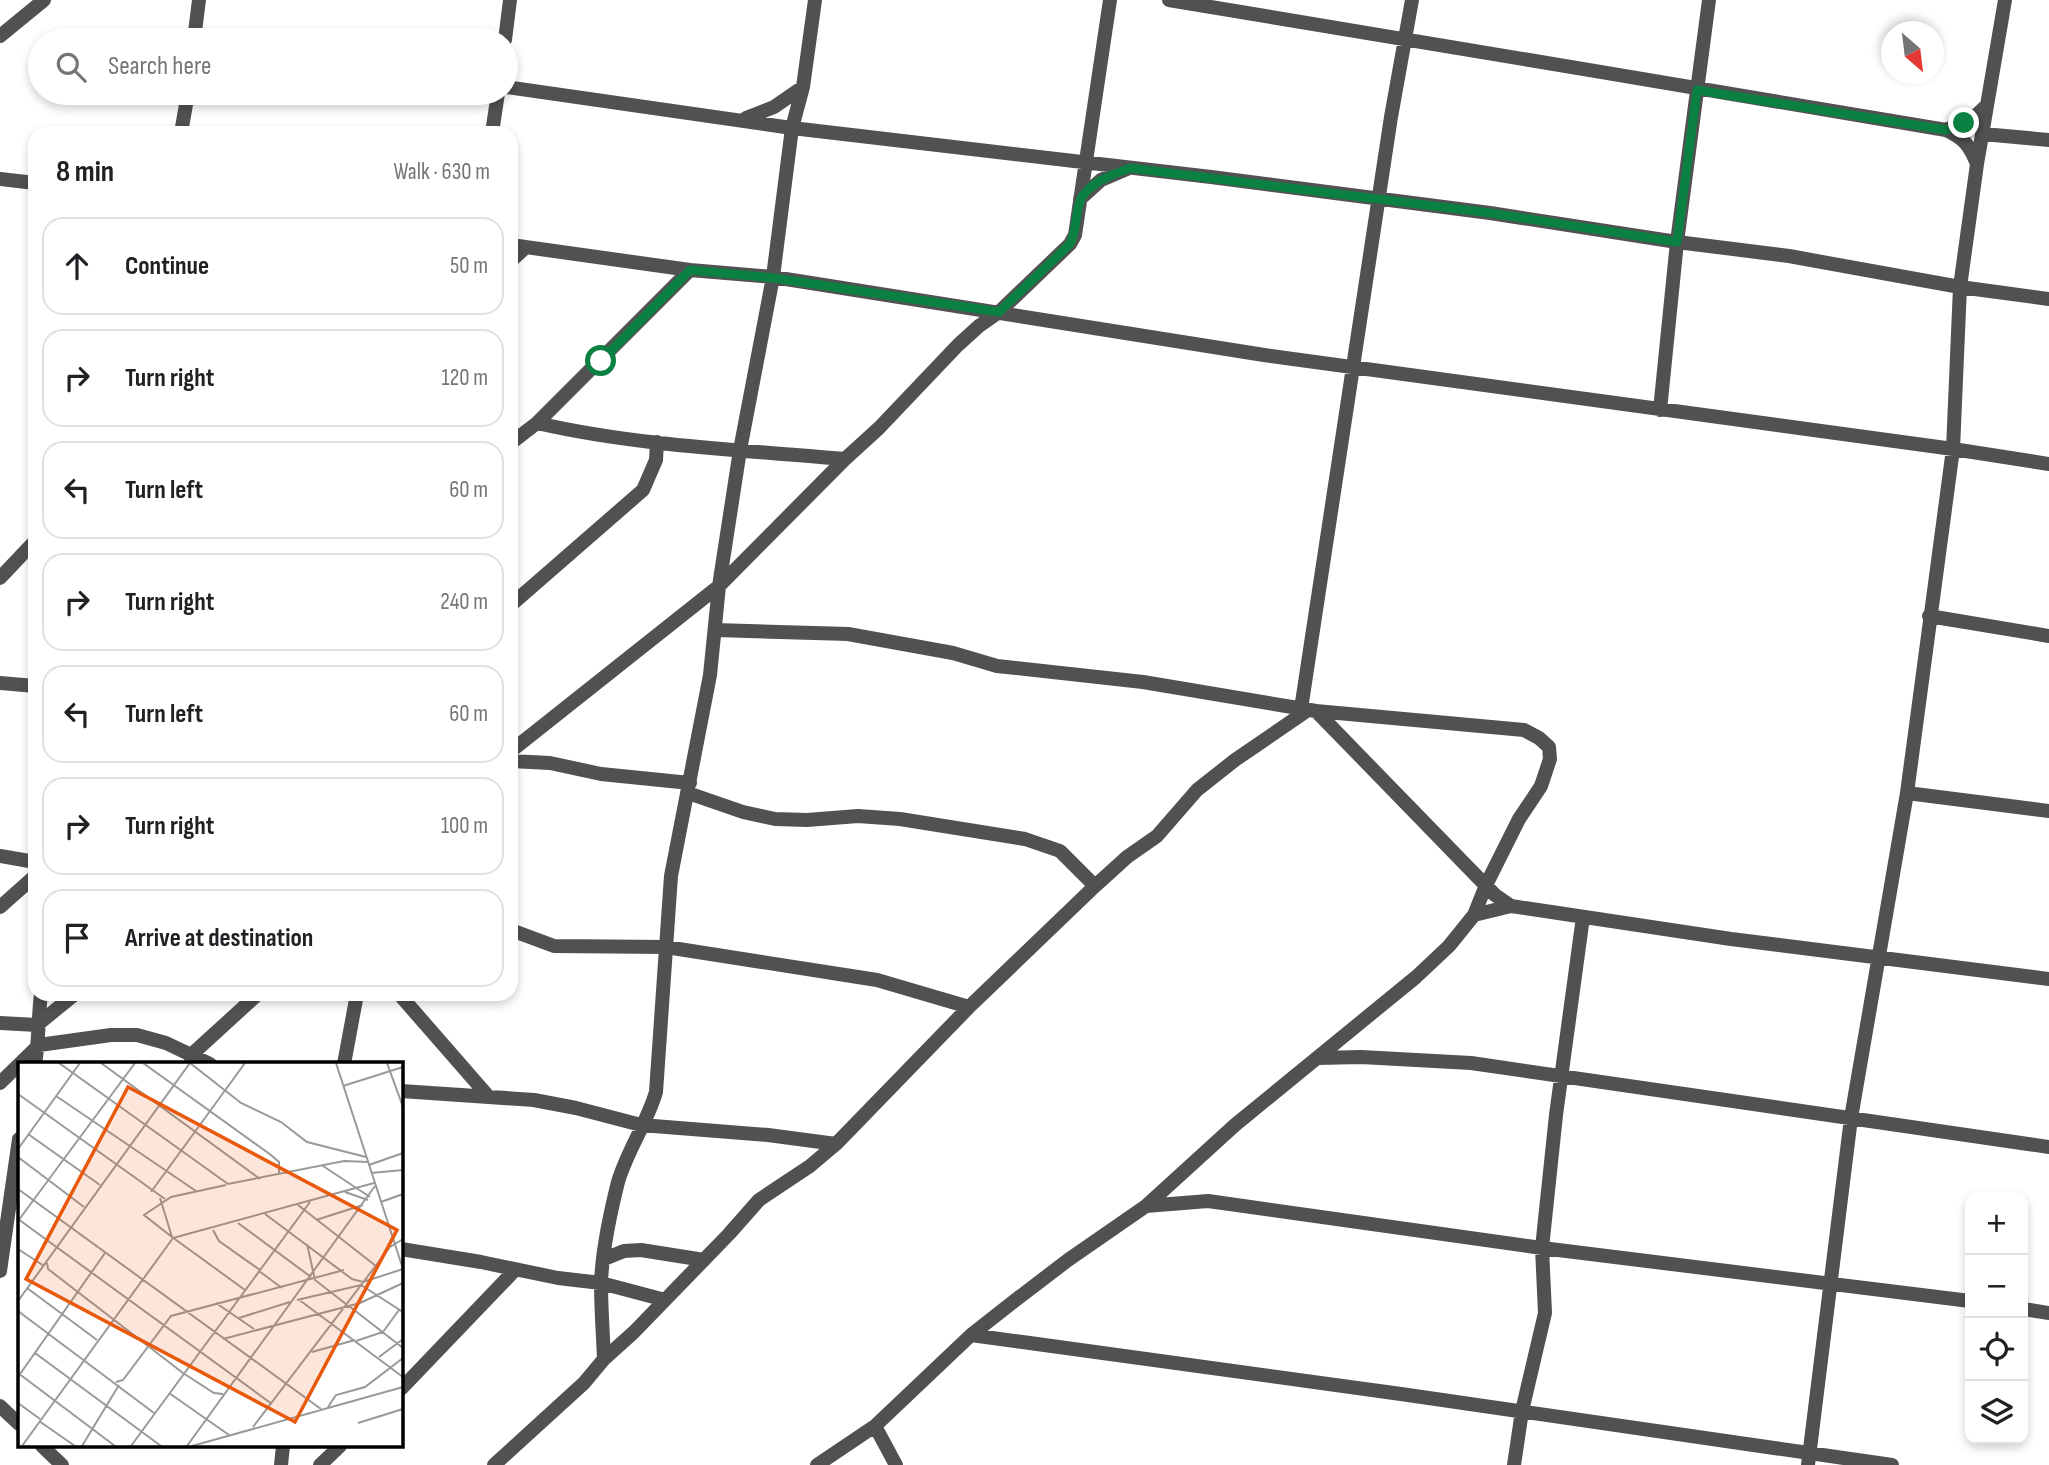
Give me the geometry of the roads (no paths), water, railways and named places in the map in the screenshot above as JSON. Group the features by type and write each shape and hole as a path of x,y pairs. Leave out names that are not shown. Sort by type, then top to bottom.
{"street":[{"path":"0,36 44,0"},
{"path":"195,28 199,0"},
{"path":"506,28 510,0"},
{"path":"604,1359 601,1283 604,1259 619,1180 641,1125 652,1108 656,1092 671,876 677,832 689,788 716,630 719,586 740,450 774,278 792,128 803,88 815,0"},
{"path":"518,745 719,586 879,428 958,345 999,312 1070,244 1074,236 1110,0"},
{"path":"1169,0 1405,37 1697,90 1946,130 1960,137 1970,147 1977,164"},
{"path":"494,1465 584,1383 604,1359 634,1332 759,1200 810,1166 836,1144 969,1007 1095,886 1127,857 1157,836 1197,790 1219,771 1308,710 1354,367 1412,0"},
{"path":"1660,410 1677,242 1709,0"},
{"path":"1809,1459 1851,1118 1907,793 1929,616 1954,449 1959,287 2005,0"},
{"path":"740,119 774,107 803,88"},
{"path":"518,89 792,128 1490,213 1789,256 1959,287 2049,299"},
{"path":"182,126 186,105"},
{"path":"493,126 496,105"},
{"path":"1946,130 1972,119 1987,105"},
{"path":"1983,134 2049,140"},
{"path":"1080,199 1101,180 1130,168"},
{"path":"0,179 28,182"},
{"path":"518,246 690,270 774,278 1354,367 2049,464"},
{"path":"518,438 537,423 690,270"},
{"path":"537,423 657,442 845,459"},
{"path":"518,599 643,490 656,460 657,442"},
{"path":"0,578 28,548"},
{"path":"1929,616 2049,636"},
{"path":"716,630 848,634 953,653 997,666 1143,682 1308,710 1524,730 1549,747 1550,759 1541,786 1519,818 1474,915 1428,966 1235,1125 1146,1206 1068,1260 971,1335 875,1426 817,1465"},
{"path":"0,683 28,685"},
{"path":"1308,710 1498,898 1511,906"},
{"path":"518,761 550,763 689,788 743,812 775,819 807,821 858,816 901,819 1025,839 1060,851 1095,886"},
{"path":"1907,793 2049,811"},
{"path":"0,856 28,861"},
{"path":"0,907 28,882"},
{"path":"1474,915 1511,906 1731,939 2049,979"},
{"path":"1514,1465 1522,1411 1545,1313 1542,1248 1583,917"},
{"path":"518,933 554,946 666,947 877,980 969,1007"},
{"path":"35,1062 39,1045 37,1025 40,1001"},
{"path":"0,1023 37,1025 66,1001"},
{"path":"190,1056 250,1001"},
{"path":"344,1062 356,1001"},
{"path":"405,1001 488,1096"},
{"path":"22,1062 39,1045 111,1035 137,1035 166,1043 205,1062"},
{"path":"1317,1058 1361,1057 1471,1063 2049,1147"},
{"path":"0,1083 18,1065"},
{"path":"402,1091 488,1096 555,1104 641,1125 768,1135 836,1144"},
{"path":"0,1271 18,1150"},
{"path":"1146,1206 1208,1200 1542,1248 1965,1300"},
{"path":"402,1249 601,1283 665,1300"},
{"path":"604,1259 624,1251 641,1250 704,1260"},
{"path":"402,1388 514,1270"},
{"path":"2028,1310 2049,1313"},
{"path":"971,1335 1522,1411 1809,1459 1892,1465"},
{"path":"0,1406 18,1423"},
{"path":"875,1426 896,1465"},
{"path":"44,1448 62,1465"},
{"path":"320,1465 338,1448"}]}
